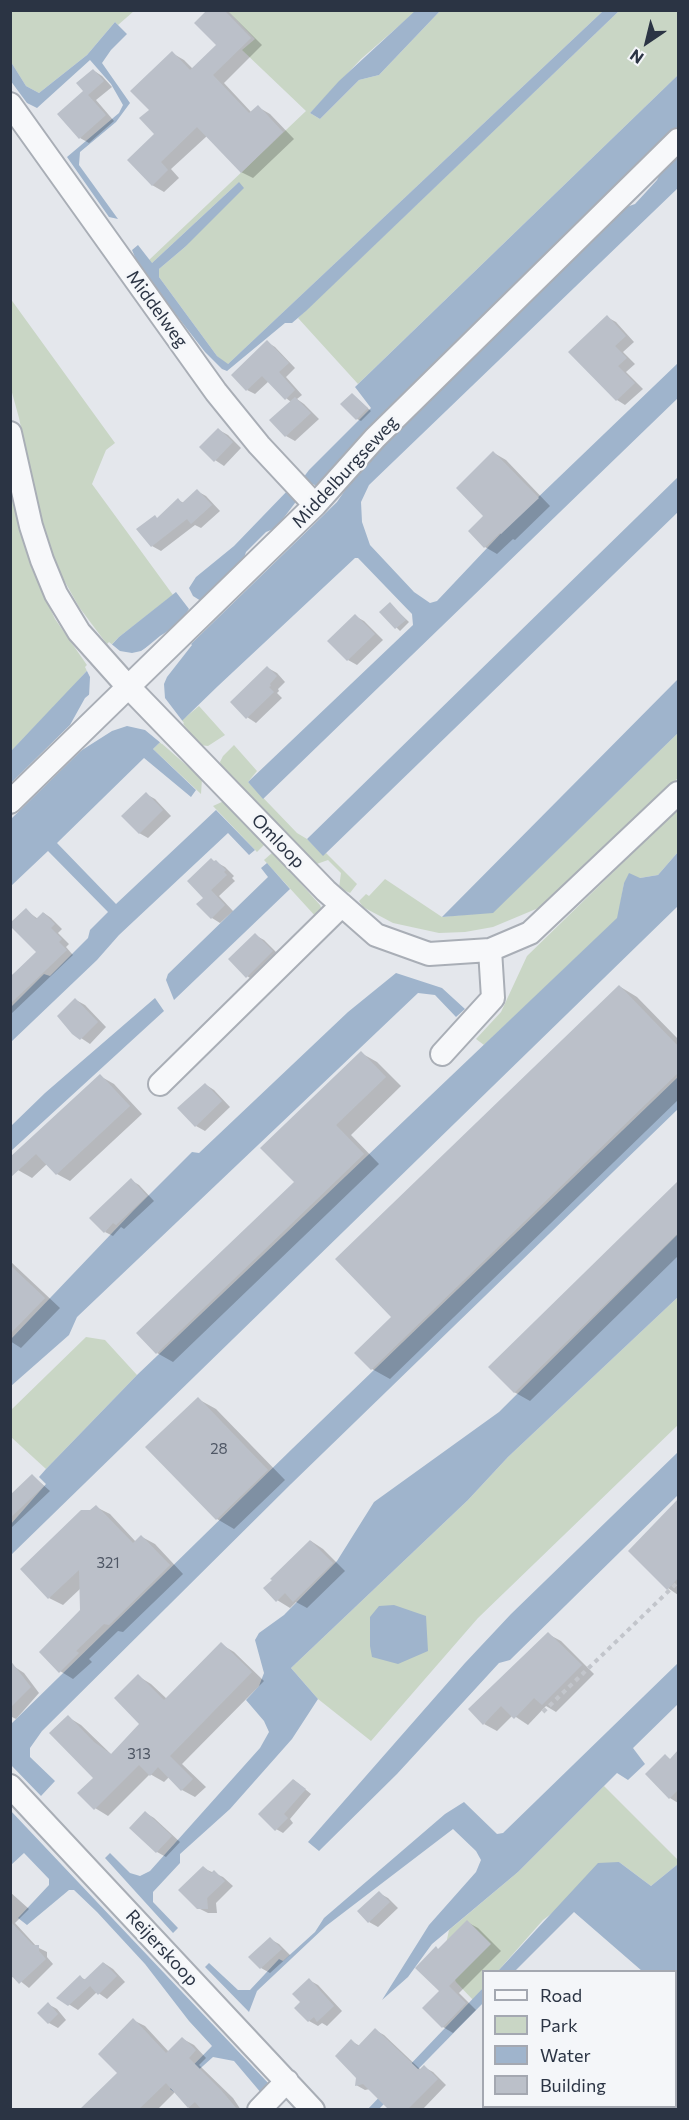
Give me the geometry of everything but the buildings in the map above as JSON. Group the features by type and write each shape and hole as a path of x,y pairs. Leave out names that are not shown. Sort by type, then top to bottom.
{"street":[{"name":"Middelweg","path":"10,104 216,392 259,444 315,505"},
{"name":"Middelburgseweg","path":"10,802 315,505 375,438 678,140"},
{"name":"Omloop","path":"10,433 31,526 42,560 56,594 90,646 326,891 376,935 429,954 490,950 530,933 678,793"},
{"path":"160,1084 342,906"},
{"path":"442,1054 493,999 490,950"},
{"name":"Reijerskoop","path":"10,1786 272,2096 313,2109"}],"path":[{"path":"543,1712 678,1582"}],"green space":[{"path":"11,11 134,11 118,25 115,22 87,55 39,93 26,86 11,62"},
{"path":"228,11 416,11 361,59 310,113 320,119 359,80 379,75 440,11 603,11 227,365 217,356 159,277 159,269 185,247 239,182 151,264 149,260 306,111 242,50 255,39"},
{"path":"619,11 678,11 678,75 358,384 298,318"},
{"path":"10,298 115,443 106,450 92,484 173,595 109,647 79,607 60,573 45,537 11,389"},
{"path":"10,472 16,508 32,569 55,619 89,668 11,751"},
{"path":"199,706 225,735 208,746 199,745 181,721"},
{"path":"678,733 678,778 548,904 493,927 465,932 439,933 393,923 363,907 359,901 366,894 369,896 385,879 442,917 493,912"},
{"path":"160,742 202,779 201,794 153,749"},
{"path":"234,745 257,771 248,782 297,833 307,839 323,855 326,853 357,884 350,893 339,888 341,873 328,860 314,865 222,770 220,762"},
{"path":"224,801 265,844 257,852 213,806"},
{"path":"678,809 678,852 658,875 624,883 618,918 484,1045 476,1039 501,1012 527,956"},
{"path":"273,852 320,905 322,910 317,918 264,860"},
{"path":"678,1297 678,1425 478,1618 371,1741 318,1699 291,1668 468,1500 508,1457"},
{"path":"86,1337 105,1340 137,1375 46,1469 11,1437 11,1410"},
{"path":"604,1786 678,1860 678,1864 651,1886 619,1862 543,1920 499,1970 482,1970 482,1989 473,2000 456,1982 448,1965 445,1949 449,1930 518,1872"}],"water":[{"path":"416,10 440,11 379,75 359,80 320,119 310,113 339,81"},
{"path":"603,11 619,11 306,311 292,323 285,323 227,371 205,352 139,267 132,250 138,245 152,263 239,182 244,188 185,247 159,269 159,277 217,356 228,364"},
{"path":"115,22 127,34 102,63 130,103 116,122 80,152 79,165 118,219 109,217 67,157 119,113 123,105 111,84 90,60 37,108 27,103 10,80 11,62 26,86 39,93 87,55"},
{"path":"678,75 678,126 317,486 303,478 371,408 355,387"},
{"path":"678,149 678,188 369,485 361,502 362,522 370,545 414,592 430,603 437,601 506,528 678,363 678,398 263,799 248,782 413,625 412,614 358,558 355,558 218,686 153,749 196,790 191,797 144,758 57,843 116,904 216,810 255,850 249,855 228,833 119,935 97,960 11,1042 11,1007 44,974 50,976 88,938 90,930 108,912 48,851 11,886 11,819 90,742 118,727 164,678 192,643 337,502 354,477 403,417 621,209 635,204 657,180 665,163"},
{"path":"678,477 678,512 323,856 307,839"},
{"path":"290,488 298,499 276,528 266,532 246,552 242,564 201,601 193,596 189,588 196,577 234,546"},
{"path":"176,592 189,609 179,624 160,636 85,698 70,725 11,783 11,751 119,637"},
{"path":"678,679 678,733 493,913 442,917"},
{"path":"678,852 678,906 11,1555 11,1524 46,1484 39,1477 46,1469 137,1375 617,918 624,883 629,873 640,878 658,875"},
{"path":"267,863 290,889 174,1000 166,980 168,974 268,877 261,868"},
{"path":"396,973 442,988 465,1009 456,1017 435,995 418,993 77,1317 69,1335 11,1386 11,1339 192,1152 199,1153 348,1012"},
{"path":"155,998 164,1011 11,1151 11,1126 45,1093"},
{"path":"678,1077 678,1109 291,1484 42,1731 30,1748 30,1757 55,1781 41,1796 11,1765 11,1724"},
{"path":"678,1234 678,1297 508,1457 468,1500 291,1668 318,1699 292,1739 230,1809 180,1854 180,1863 153,1892 153,1902 178,1928 173,1933 105,1858 110,1853 130,1873 140,1876 150,1871 260,1748 269,1732 264,1721 246,1700 259,1686 264,1673 255,1640 259,1633 284,1615 337,1561 374,1502 499,1412"},
{"path":"678,1452 678,1495 510,1660 499,1663 397,1774 319,1851 308,1842 511,1614"},
{"path":"394,1605 426,1616 428,1651 398,1664 372,1657 370,1646 370,1617 379,1606"},
{"path":"678,1663 678,1704 633,1748 645,1764 628,1780 617,1773 518,1872 432,1944 408,1977 382,2000 429,1925 476,1872 481,1860 476,1851 453,1829 326,1926 257,1991 249,2012 205,1967 209,1963 238,1990 250,1990 279,1959 283,1961 315,1932 324,1918 445,1814 464,1802 497,1834 503,1833"},
{"path":"10,1810 269,2084 262,2094 234,2061 213,2057 174,2092 170,2089 212,2046 189,2021 145,1964 74,1890 69,1890 27,1925 18,1918 49,1885 49,1879 24,1853 11,1865"},
{"path":"619,1862 651,1886 678,1864 677,1990 677,1970 641,1970 574,1912 516,1970 499,1970 598,1863"},
{"path":"482,1989 482,2004 379,2109 367,2110"}],"pier":[{"path":"176,629 88,700 69,729 89,697 90,677 85,667 109,642 120,651 132,653 141,651"},
{"path":"189,642 192,645 164,684 165,698 184,723 162,744 145,730 127,726 112,731 79,752 77,750 88,740 116,724 160,681"}]}
